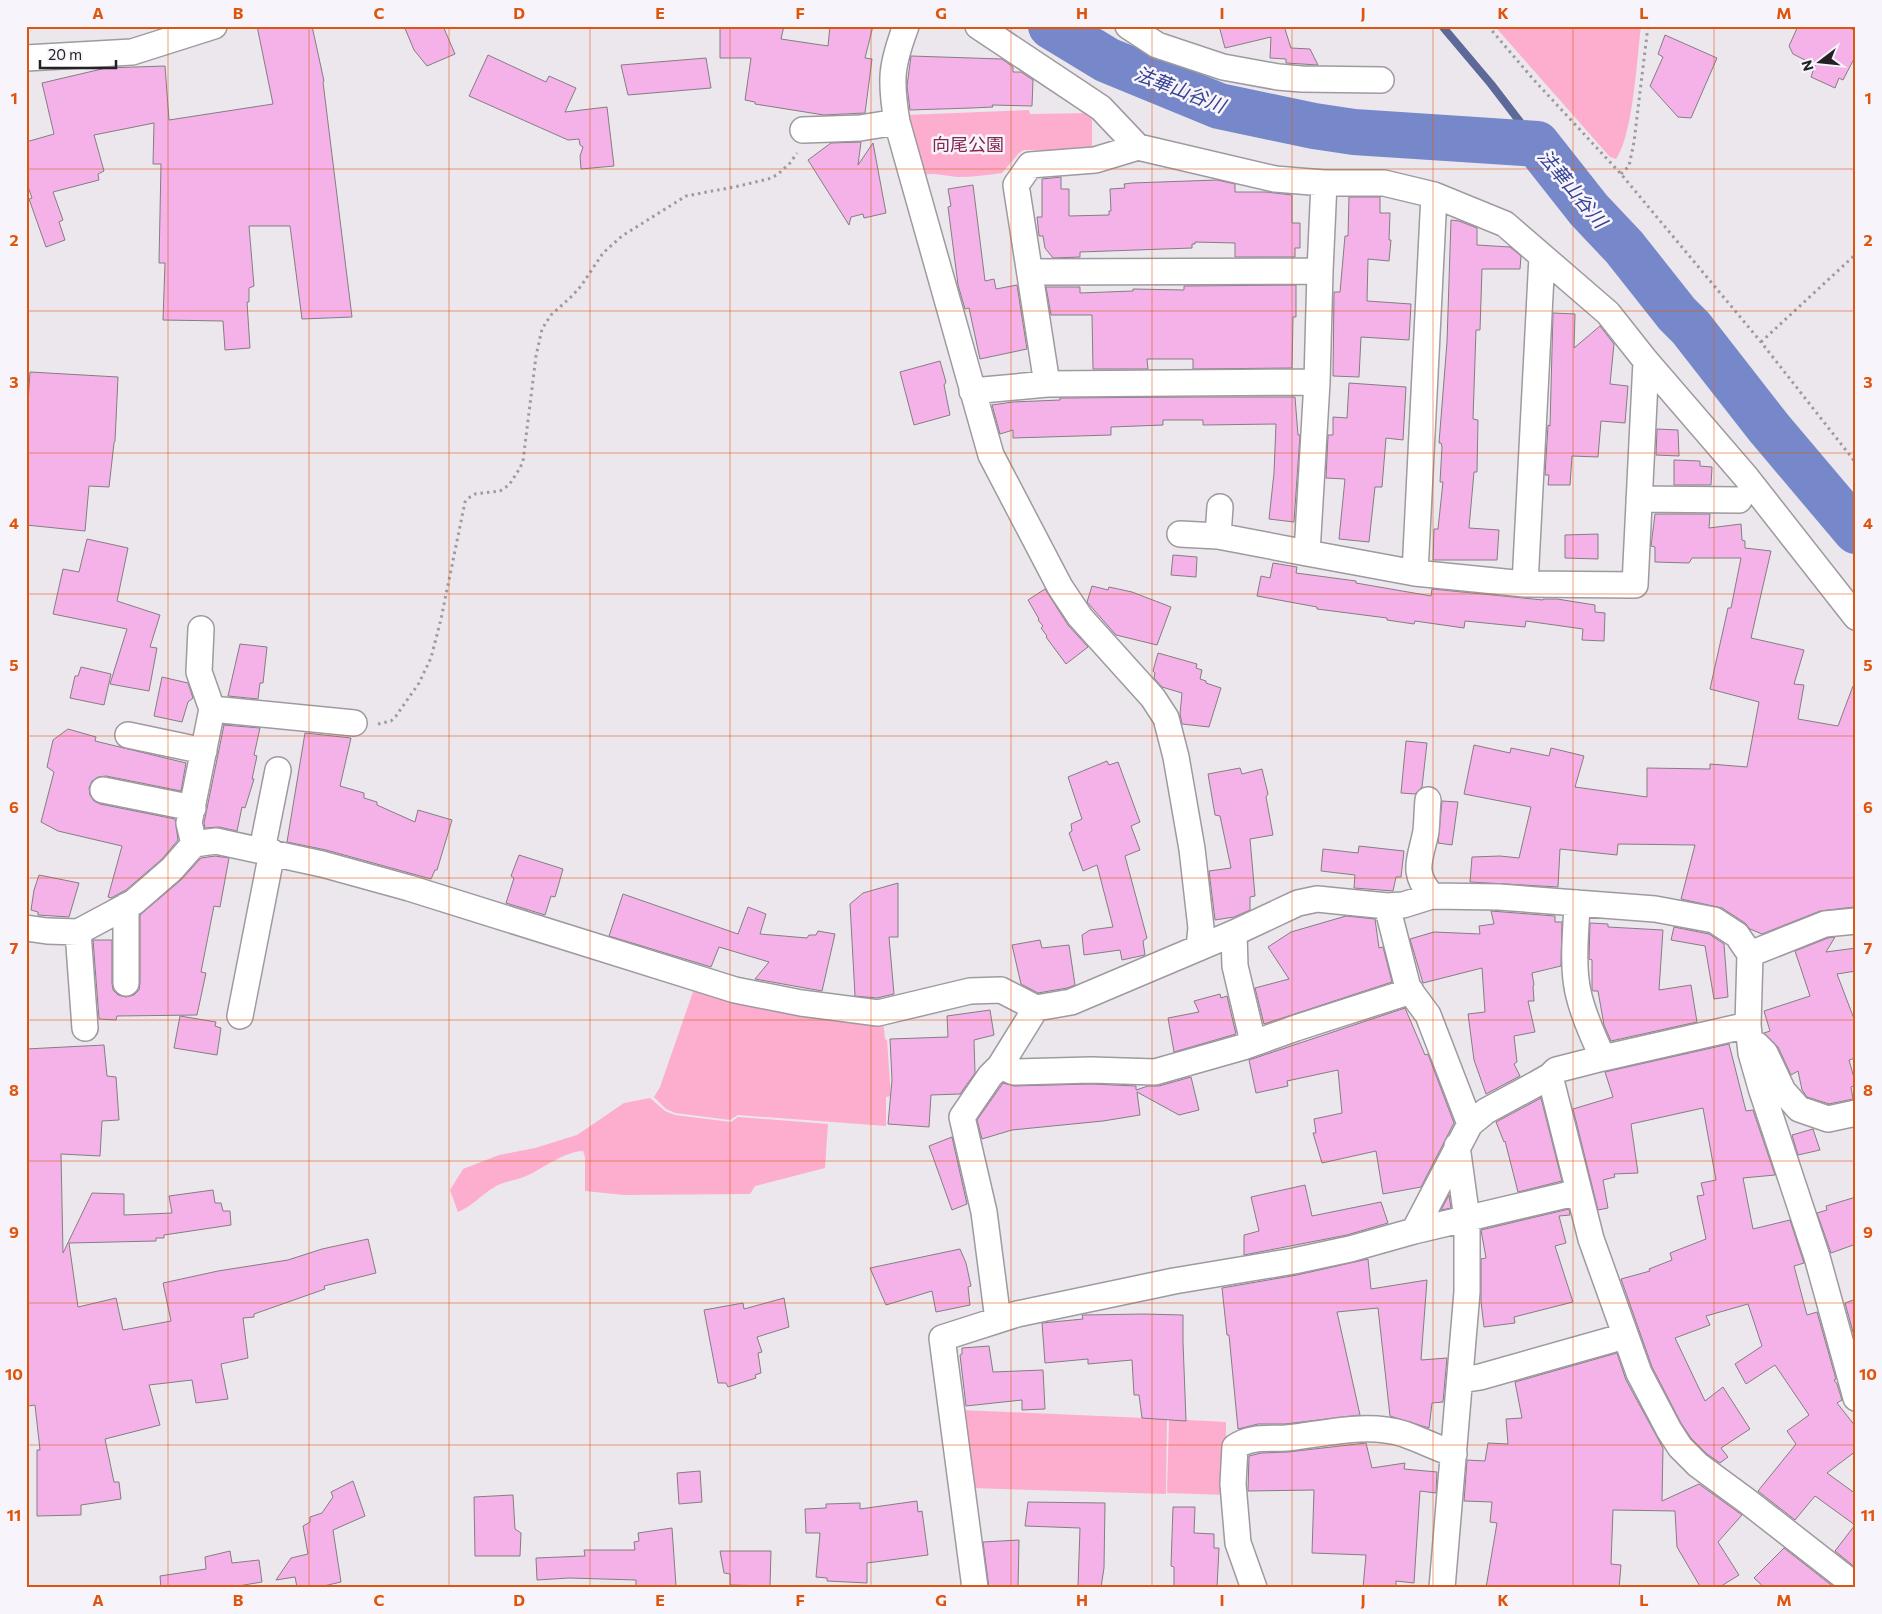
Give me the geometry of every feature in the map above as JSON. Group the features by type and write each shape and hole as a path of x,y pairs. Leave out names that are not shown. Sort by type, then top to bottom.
{"street":[{"path":"26,58 132,52 214,26"},
{"path":"906,26 896,51 892,72 892,94 897,122 991,455 1060,587 1080,617 1153,698 1166,718 1176,756 1192,850 1201,928 1199,947"},
{"path":"978,26 1101,108 1138,147"},
{"path":"1128,26 1157,45 1223,68 1302,79 1381,80"},
{"path":"806,130 860,128 897,122"},
{"path":"1047,384 1016,185 1030,165 1096,160 1138,147 1274,179 1324,183 1384,183 1434,195 1505,224 1608,314 1746,477 1856,617"},
{"path":"1307,553 1317,382 1324,183"},
{"path":"1415,573 1434,195"},
{"path":"1525,584 1542,256"},
{"path":"1031,272 1320,271"},
{"path":"1180,534 1218,536 1415,573 1525,584 1635,585 1646,361"},
{"path":"972,391 1047,384 1317,382"},
{"path":"1639,499 1739,500"},
{"path":"1218,536 1220,507"},
{"path":"194,844 189,823 212,709 199,672 201,629"},
{"path":"212,709 354,722"},
{"path":"128,735 204,751"},
{"path":"240,1016 278,770"},
{"path":"103,790 193,808"},
{"path":"1428,800 1426,830 1418,857 1419,871 1424,886 1432,896"},
{"path":"26,928 41,931 78,932 134,902 172,869 194,844 216,840 267,851 409,888 735,990 801,1003 878,1013 970,991 1001,990 1036,1008 1071,1002 1234,933 1298,903 1317,899 1387,906 1403,905 1432,896 1498,897 1656,909 1714,920 1737,935 1750,954 1749,1032 1751,1053 1817,1256 1856,1398"},
{"path":"1577,903 1576,974 1578,992 1590,1030 1603,1058"},
{"path":"126,906 126,983"},
{"path":"1387,906 1408,988 1428,1015 1470,1124"},
{"path":"1750,954 1825,924 1856,921"},
{"path":"78,932 85,1028"},
{"path":"1234,933 1234,966 1253,1042"},
{"path":"1000,1066 1014,1072 1091,1070 1155,1072 1243,1047 1253,1042 1411,992"},
{"path":"998,1320 984,1212 962,1117 990,1076 1000,1066 1036,1008"},
{"path":"1414,1231 1470,1124 1486,1111 1550,1076 1556,1070 1603,1058 1749,1032"},
{"path":"1749,1032 1765,1053 1783,1091 1799,1109 1828,1119 1856,1113"},
{"path":"1550,1076 1591,1239 1639,1373 1669,1430 1680,1447 1698,1465 1856,1586"},
{"path":"1442,1588 1467,1292 1467,1220 1457,1146"},
{"path":"975,1588 942,1338 1017,1314 1174,1281 1341,1251 1414,1231 1579,1192"},
{"path":"1461,1380 1480,1377 1625,1336"},
{"path":"1254,1588 1238,1543 1233,1484 1235,1447 1242,1442 1348,1430 1377,1430 1403,1434 1454,1454"}],"path":[{"path":"1488,26 1533,80 1621,174 1761,342 1856,463"},
{"path":"1621,174 1629,166 1634,142 1648,26"},
{"path":"354,722 382,724 391,721 419,683 430,658 440,619 465,502 476,494 500,491 509,485 523,461 536,356 546,320 572,296 604,253 622,236 686,196 748,184 776,175 796,156 806,130"},
{"path":"1761,342 1856,254"}],"green space":[{"path":"1497,26 1641,26 1636,76 1627,133 1616,159 1610,157 1498,30"},
{"name":"向尾公園","path":"1029,110 1030,114 1092,113 1092,150 1024,150 1019,153 1002,173 963,177 936,174 922,175 906,115"},
{"path":"694,989 883,1020 885,1039 887,1040 891,1096 886,1097 886,1126 738,1115 730,1120 675,1113 666,1109 654,1097 660,1087"},
{"path":"650,1098 665,1111 675,1115 731,1122 738,1117 828,1124 825,1168 755,1186 750,1194 624,1195 585,1191 585,1157 583,1151 568,1154 533,1173 505,1182 488,1191 458,1212 450,1190 463,1169 499,1155 535,1148 577,1135 624,1103"},
{"path":"962,1410 1167,1419 1166,1494 971,1488"},
{"path":"1169,1419 1226,1422 1226,1495 1167,1493"}],"building":[{"path":"257,26 312,26 324,81 352,317 302,319 290,226 249,226 254,286 249,288 249,302 247,302 250,348 225,350 223,321 163,320 165,263 159,263 161,164 153,164 154,123 94,135 104,171 98,174 99,180 53,192 63,220 59,222 65,240 46,247 29,199 32,198 26,181 26,142 54,134 42,83 106,68 165,66 169,120 273,104"},
{"path":"404,26 443,26 455,54 427,66 414,50"},
{"path":"720,26 784,26 781,39 828,46 830,26 873,26 865,58 872,59 865,113 824,115 755,104 755,102 745,100 751,58 720,58"},
{"path":"1219,26 1284,26 1291,48 1310,49 1318,65 1286,63 1286,59 1270,58 1271,37 1225,48"},
{"path":"1798,26 1846,26 1856,31 1856,55 1843,80 1839,78 1835,88 1811,77 1815,65 1793,54 1789,46"},
{"path":"1665,35 1717,58 1691,118 1678,117 1650,86 1663,57 1658,54"},
{"path":"488,55 546,82 549,76 576,88 565,112 607,107 614,166 581,169 580,156 583,147 580,145 579,139 568,140 469,96"},
{"path":"911,56 1002,59 1013,67 1013,72 1021,72 1033,80 1032,106 992,105 993,107 910,110 907,86"},
{"path":"706,58 711,88 628,95 621,65"},
{"path":"861,142 858,165 873,143 886,213 864,218 863,214 851,217 849,225 808,160 831,143"},
{"path":"1061,177 1061,189 1069,189 1069,216 1109,215 1109,211 1111,211 1110,189 1125,188 1124,184 1132,183 1217,180 1235,184 1235,192 1266,192 1292,195 1292,223 1300,223 1300,248 1295,248 1295,257 1235,257 1235,243 1195,242 1195,244 1192,244 1192,248 1080,252 1080,257 1053,258 1045,248 1043,236 1039,236 1037,217 1042,217 1042,179"},
{"path":"973,185 985,281 994,279 996,289 1017,285 1027,349 980,359 969,308 965,309 958,285 948,207 951,206 948,189"},
{"path":"1349,197 1380,197 1380,213 1390,213 1389,240 1391,240 1389,261 1368,259 1367,301 1411,304 1409,340 1361,337 1359,377 1333,376 1334,292 1340,292 1345,236 1348,236"},
{"path":"1451,220 1477,228 1477,245 1510,247 1521,256 1520,269 1482,269 1480,330 1476,330 1473,419 1478,420 1477,472 1474,472 1469,528 1499,530 1497,560 1433,560 1434,529 1438,529 1443,482 1440,482 1442,447 1441,443 1439,443 1447,342"},
{"path":"1296,285 1296,317 1293,317 1292,368 1193,369 1193,359 1147,359 1148,369 1093,369 1092,315 1051,315 1046,287 1080,287 1080,293 1133,291 1133,289 1184,290 1184,286"},
{"path":"1553,313 1575,314 1574,348 1600,326 1614,344 1610,384 1628,386 1625,423 1601,421 1598,457 1572,456 1570,485 1548,485 1549,475 1545,475 1548,425 1550,426"},
{"path":"940,361 946,382 944,385 950,415 914,425 900,372"},
{"path":"30,372 118,377 115,441 109,487 89,486 85,531 26,525 26,434"},
{"path":"1349,383 1406,387 1403,440 1386,438 1382,487 1375,487 1369,542 1339,539 1345,479 1326,478 1328,435 1333,435 1333,417 1347,418"},
{"path":"1295,397 1298,435 1300,435 1294,522 1269,519 1274,473 1276,424 1203,425 1203,420 1163,420 1163,425 1111,427 1111,435 1013,438 1013,430 1000,434 992,405 1060,400 1060,398"},
{"path":"1657,429 1678,430 1679,456 1656,455"},
{"path":"1674,460 1700,461 1700,466 1712,467 1711,485 1674,485"},
{"path":"1655,514 1710,514 1709,528 1741,524 1742,540 1745,541 1745,548 1771,551 1751,638 1804,650 1794,684 1804,685 1798,719 1838,726 1853,686 1856,686 1856,904 1854,907 1820,911 1762,934 1750,929 1745,923 1722,908 1681,899 1695,845 1618,844 1617,855 1560,849 1558,887 1470,882 1472,857 1500,856 1519,858 1531,807 1464,794 1474,745 1510,753 1511,748 1549,756 1551,748 1584,756 1575,787 1647,797 1647,768 1710,769 1710,764 1747,767 1759,702 1710,689 1728,608 1731,608 1741,558 1692,558 1689,563 1655,562 1655,547 1651,546"},
{"path":"1598,534 1598,559 1565,558 1565,535"},
{"path":"87,539 128,548 117,601 160,615 150,647 157,648 149,691 110,684 127,629 53,614 63,569 79,572"},
{"path":"1173,555 1197,557 1196,577 1171,575"},
{"path":"1273,563 1297,567 1296,573 1356,581 1356,583 1431,596 1432,589 1543,600 1557,599 1595,605 1595,612 1605,613 1604,641 1582,640 1583,629 1526,621 1525,627 1465,621 1464,628 1415,621 1414,624 1387,620 1387,618 1317,609 1317,607 1257,596 1261,576 1270,578"},
{"path":"1092,586 1108,590 1109,587 1132,592 1171,607 1157,645 1116,635 1087,602"},
{"path":"1045,589 1068,625 1088,647 1066,664 1046,637 1041,628 1043,626 1028,600"},
{"path":"240,644 267,647 263,683 260,683 258,699 228,696"},
{"path":"1158,653 1197,664 1196,668 1202,670 1200,679 1221,688 1209,727 1182,724 1180,714 1182,693 1162,687 1154,678 1155,673 1153,671"},
{"path":"81,667 111,674 104,705 70,698 75,676 78,676"},
{"path":"162,677 188,683 193,698 188,702 182,722 154,716"},
{"path":"224,725 260,728 254,755 257,756 252,779 254,779 245,808 242,807 237,831 219,827 205,828 204,823"},
{"path":"68,729 96,737 95,741 186,763 181,791 106,776 98,777 92,781 89,788 90,795 94,801 100,804 175,819 178,840 162,859 126,890 111,898 108,897 122,846 58,831 41,822 54,772 47,767 53,740"},
{"path":"305,733 351,738 340,786 364,793 364,798 377,802 377,805 415,822 418,810 452,820 437,870 435,870 431,879 326,850 287,842"},
{"path":"1406,741 1427,743 1422,787 1415,794 1401,793"},
{"path":"1107,761 1109,765 1118,762 1140,822 1131,826 1140,850 1125,856 1147,938 1143,941 1145,955 1122,960 1120,950 1084,955 1082,935 1090,930 1113,927 1097,865 1083,871 1069,833 1072,831 1071,824 1082,819 1068,777"},
{"path":"1240,768 1242,774 1262,769 1268,794 1266,797 1273,835 1250,839 1255,896 1250,897 1250,910 1234,917 1215,920 1209,871 1231,868 1220,816 1215,815 1208,774"},
{"path":"1442,801 1458,802 1452,845 1438,843"},
{"path":"1359,846 1404,851 1401,877 1396,877 1393,891 1354,888 1355,875 1321,871 1323,849 1358,853"},
{"path":"519,855 563,869 555,897 551,896 545,915 506,903 514,878 511,876"},
{"path":"215,856 229,858 220,907 214,906 201,972 206,973 197,1015 117,1016 116,1020 99,1019 93,940 112,940 113,990 118,995 126,997 134,995 139,990 140,983 140,915 181,880 201,858"},
{"path":"39,875 79,883 69,917 38,915 38,912 31,910 34,890"},
{"path":"898,883 898,937 889,937 894,994 877,998 855,996 850,904 863,893"},
{"path":"623,894 738,934 748,907 766,914 760,934 807,938 809,935 816,935 818,931 835,934 822,991 755,979 769,962 719,947 711,967 609,936"},
{"path":"1491,911 1555,916 1555,922 1562,922 1561,966 1532,973 1534,1001 1528,1001 1535,1032 1514,1036 1517,1062 1514,1064 1520,1076 1486,1094 1474,1060 1468,1014 1485,1012 1482,968 1423,983 1410,939 1434,932 1480,934 1479,926 1494,924"},
{"path":"1346,916 1375,919 1379,948 1383,947 1392,982 1264,1024 1255,988 1289,979 1268,947 1291,932"},
{"path":"1590,923 1608,924 1608,927 1663,930 1659,990 1691,985 1697,1022 1611,1041 1604,1025 1598,991 1593,991 1592,989 1592,960 1589,959"},
{"path":"1674,927 1709,934 1724,944 1728,997 1714,999 1705,946 1671,940"},
{"path":"1835,937 1826,952 1856,948 1856,971 1837,974 1856,1024 1856,1058 1849,1060 1856,1085 1851,1087 1853,1099 1829,1104 1807,1097 1802,1090 1798,1071 1791,1075 1778,1047 1764,1033 1770,1031 1764,1011 1810,996 1795,951"},
{"path":"1040,940 1042,948 1069,945 1075,985 1038,993 1021,984 1012,945"},
{"path":"1220,994 1221,998 1227,996 1236,1034 1174,1052 1168,1018 1199,1012 1194,1001"},
{"path":"1405,1008 1425,1055 1428,1054 1454,1123 1421,1187 1383,1194 1376,1151 1322,1163 1313,1133 1316,1133 1314,1119 1342,1113 1338,1070 1287,1081 1288,1086 1256,1093 1249,1060"},
{"path":"990,1010 994,1035 974,1040 975,1073 960,1094 931,1095 929,1127 888,1124 892,1080 890,1039 948,1037 947,1016"},
{"path":"180,1016 216,1022 215,1026 221,1028 217,1055 174,1048"},
{"path":"1729,1044 1746,1111 1753,1110 1775,1175 1743,1178 1753,1229 1790,1220 1804,1263 1794,1266 1807,1315 1817,1312 1836,1379 1834,1380 1842,1400 1837,1403 1856,1427 1856,1451 1827,1473 1856,1494 1856,1568 1835,1551 1855,1525 1815,1496 1795,1520 1758,1491 1796,1444 1787,1431 1809,1415 1775,1365 1746,1384 1735,1364 1762,1346 1748,1304 1706,1316 1710,1325 1675,1338 1705,1401 1723,1387 1750,1429 1721,1448 1728,1457 1720,1463 1707,1454 1691,1438 1681,1423 1652,1367 1621,1279 1650,1271 1649,1269 1672,1260 1670,1253 1706,1239 1697,1196 1704,1195 1701,1183 1716,1180 1703,1108 1631,1124 1638,1173 1614,1174 1615,1177 1603,1180 1608,1208 1598,1210 1573,1109 1613,1097 1605,1072"},
{"path":"104,1045 107,1076 116,1077 119,1120 102,1121 100,1156 61,1154 63,1253 92,1193 124,1194 124,1215 172,1213 169,1196 213,1190 215,1203 221,1203 223,1211 230,1211 231,1225 164,1235 164,1238 156,1238 156,1241 69,1243 78,1307 116,1298 123,1330 171,1321 163,1283 218,1271 288,1260 322,1249 368,1239 376,1273 324,1286 325,1289 254,1314 254,1317 243,1318 248,1358 221,1364 228,1399 196,1403 192,1380 149,1385 160,1425 105,1439 114,1482 119,1482 121,1499 81,1505 81,1515 37,1516 37,1450 40,1450 35,1405 28,1406 26,1395 26,1049"},
{"path":"1191,1077 1199,1110 1179,1115 1137,1092 1140,1115 1103,1121 1012,1130 982,1139 977,1120 1003,1083 1014,1086 1091,1084 1136,1086 1136,1090"},
{"path":"1541,1098 1562,1181 1518,1192 1505,1141 1496,1122"},
{"path":"1813,1129 1820,1150 1798,1155 1792,1135"},
{"path":"952,1137 967,1204 952,1210 929,1146"},
{"path":"1305,1185 1312,1216 1381,1202 1388,1223 1347,1235 1244,1255 1244,1235 1259,1231 1251,1197"},
{"path":"1449,1195 1451,1208 1441,1210"},
{"path":"1856,1197 1856,1244 1831,1253 1817,1213 1827,1210 1826,1206"},
{"path":"1569,1209 1570,1215 1559,1216 1566,1243 1555,1246 1573,1302 1514,1317 1515,1323 1484,1327 1481,1302 1481,1259 1486,1258 1481,1230"},
{"path":"960,1249 966,1263 971,1286 968,1287 970,1305 936,1312 932,1291 886,1305 870,1268"},
{"path":"1368,1259 1371,1289 1427,1280 1421,1360 1447,1358 1443,1402 1432,1403 1429,1428 1390,1416 1378,1308 1337,1312 1360,1415 1285,1424 1258,1424 1238,1429 1229,1335 1227,1335 1222,1288 1297,1275"},
{"path":"784,1298 789,1327 757,1337 762,1352 758,1353 761,1373 755,1375 756,1378 728,1387 726,1383 718,1383 704,1310 743,1303 744,1309"},
{"path":"1856,1299 1856,1343 1845,1303"},
{"path":"1082,1315 1183,1315 1186,1421 1142,1418 1139,1395 1134,1395 1132,1360 1088,1364 1088,1359 1045,1363 1042,1323 1083,1319"},
{"path":"989,1346 993,1372 1043,1370 1045,1409 1022,1410 1022,1400 966,1406 960,1355 962,1354 962,1348"},
{"path":"1617,1353 1626,1380 1663,1448 1662,1501 1699,1484 1742,1515 1718,1542 1739,1575 1718,1588 1701,1588 1677,1547 1675,1511 1613,1510 1611,1564 1621,1565 1619,1588 1486,1588 1497,1523 1490,1522 1492,1502 1464,1501 1467,1460 1485,1461 1488,1443 1508,1444 1506,1419 1522,1418 1515,1382"},
{"path":"1366,1443 1372,1468 1405,1463 1404,1469 1437,1472 1436,1493 1420,1491 1414,1583 1396,1581 1396,1588 1363,1588 1366,1555 1312,1553 1314,1490 1248,1491 1249,1456 1261,1453 1288,1452"},
{"path":"700,1471 702,1502 679,1504 677,1473"},
{"path":"353,1481 365,1516 333,1530 341,1582 315,1588 305,1588 304,1586 297,1587 295,1577 276,1580 291,1558 308,1554 303,1526 310,1522 310,1517 322,1513 333,1497 331,1492"},
{"path":"513,1495 515,1529 521,1533 520,1556 475,1556 474,1497"},
{"path":"917,1501 918,1512 922,1511 928,1555 867,1563 867,1583 827,1581 827,1578 816,1577 820,1533 806,1533 805,1509 826,1508 826,1504 860,1503 860,1509"},
{"path":"1028,1502 1105,1503 1104,1568 1101,1587 1078,1586 1080,1528 1025,1526"},
{"path":"1173,1507 1195,1507 1194,1533 1214,1534 1214,1548 1219,1548 1217,1588 1174,1588 1174,1567 1171,1566"},
{"path":"672,1528 676,1586 636,1586 636,1580 569,1578 537,1580 536,1558 585,1556 584,1550 635,1550 634,1542 639,1541 638,1533"},
{"path":"1019,1540 1018,1588 989,1588 983,1542"},
{"path":"1784,1548 1835,1588 1765,1588 1754,1578"},
{"path":"230,1551 232,1563 259,1560 262,1582 238,1586 239,1588 161,1588 160,1576 206,1569 205,1557"},
{"path":"720,1551 771,1551 770,1586 730,1585 730,1574 724,1573"}],"waterway":[{"name":"法華山谷川","path":"1051,26 1107,60 1219,106 1314,126 1354,132 1537,144 1589,210 1624,247 1677,314 1691,328 1769,428 1856,531"},
{"path":"1442,26 1491,84 1537,144"}]}
